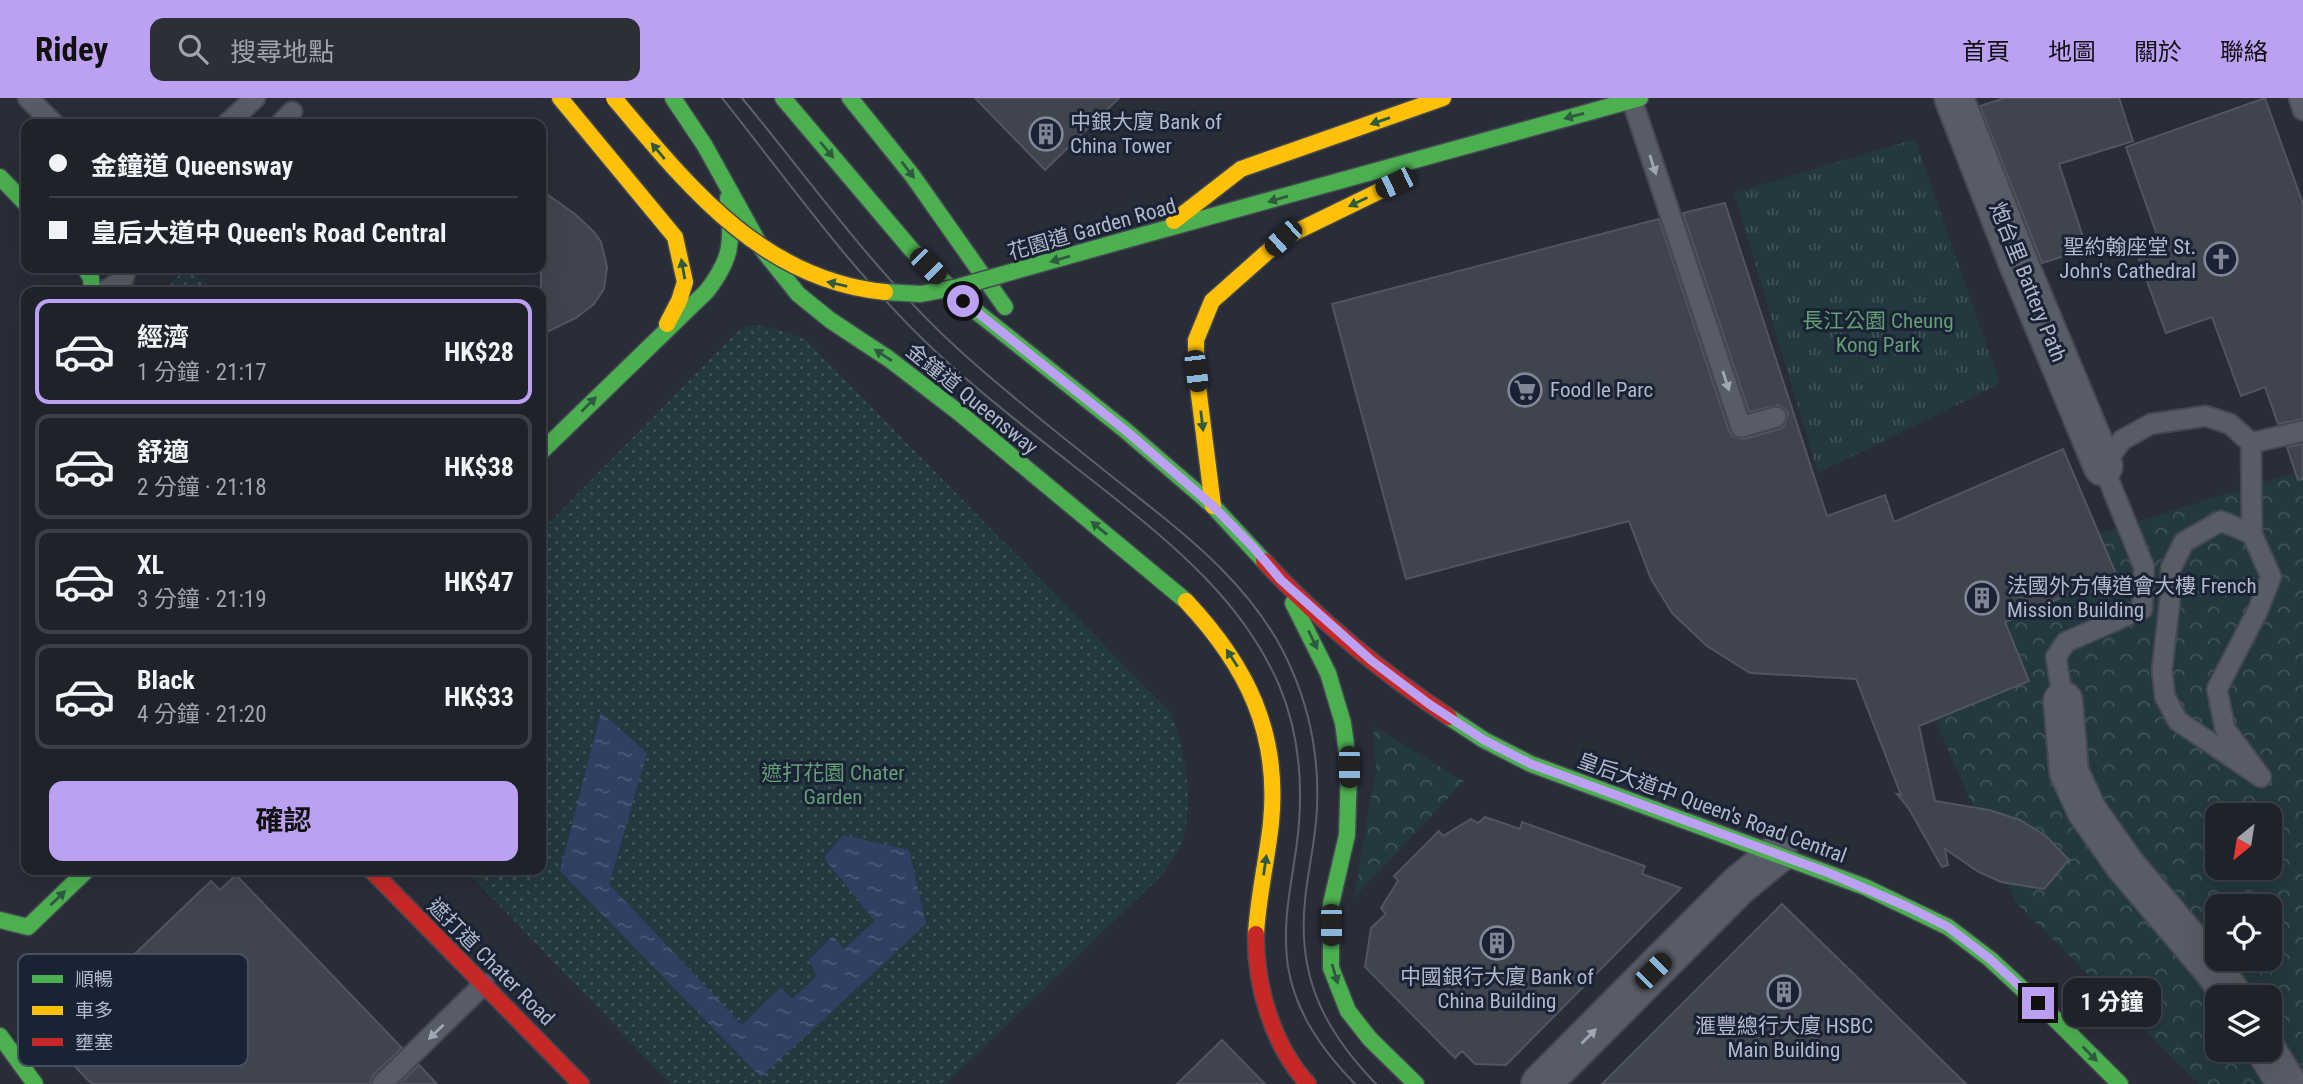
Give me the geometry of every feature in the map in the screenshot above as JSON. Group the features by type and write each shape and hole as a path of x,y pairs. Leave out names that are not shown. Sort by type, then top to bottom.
{"main road":[{"path":"560,98 675,237 685,282 679,301 663,332"},
{"name":"花園道 Garden Road","path":"614,98 680,177 719,217 776,259 820,280 867,291 909,294 958,288 1636,99"},
{"name":"金鐘道 Queensway","path":"673,98 693,123 774,265 797,293 815,309 934,393 1178,592 1209,624 1235,661 1262,719 1272,761 1273,811 1256,933 1260,976 1270,1016 1284,1052 1308,1084"},
{"path":"783,98 911,249 963,301 1043,363 1213,506 1281,580 1328,673 1343,723 1349,767 1347,835 1331,904 1331,968 1348,1011 1370,1039 1416,1084"},
{"path":"850,98 912,174 1043,363"},
{"path":"1161,231 1241,169 1443,98"},
{"path":"1213,506 1196,371 1196,341 1212,302 1283,238 1485,140"},
{"path":"0,177 21,199"},
{"path":"546,447 707,291 719,275 731,246 727,185"},
{"name":"皇后大道中 Queen's Road Central","path":"1281,580 1372,661 1429,704 1484,740 1531,764 1865,887 1948,927 1990,959 2120,1084"},
{"path":"0,920 28,926 82,875"},
{"name":"遮打道 Chater Road","path":"376,875 580,1084"},
{"path":"0,1036 18,1061"},
{"path":"22,1066 35,1084"}],"street":[{"name":"炮台里 Battery Path","path":"1954,98 2020,267 2103,466"},
{"path":"2063,701 2069,772 2087,811 2125,865 2225,985"},
{"path":"1541,1084 1734,890 1777,854"},
{"path":"2273,1062 2287,1084"}],"lane":[{"path":"28,98 49,119"},
{"path":"232,119 255,98"},
{"path":"2299,98 2303,110"},
{"path":"1636,99 1741,427 1776,417"},
{"path":"111,287 123,280 125,273"},
{"path":"2103,466 2122,440 2151,424 2206,415 2230,424 2251,443 2252,534 2271,577 2258,610 2217,689 2225,729 2261,777 2178,722 2165,697 2162,670 2171,568 2184,542 2221,521 2252,534"},
{"path":"2251,443 2303,431"},
{"name":"炮台里 Battery Path","path":"2103,466 2144,567 2142,609"},
{"path":"2063,701 2056,657 2067,642 2170,599"},
{"path":"382,1084 484,984"}],"green space":[{"name":"長江公園 Cheung Kong Park","path":"1915,139 2000,384 1818,473 1734,193"},
{"path":"181,273 196,273 210,287 168,287"},
{"name":"遮打花園 Chater Garden","path":"754,325 771,327 805,339 1171,713 1180,743 1188,808 1182,843 1164,873 946,1084 670,1084 471,875 546,875 546,526 740,329"},
{"path":"2303,470 2303,1084 2199,1084 2016,903 1882,601"},
{"path":"1373,726 1464,781 1354,898 1376,768"}],"water":[{"path":"601,712 647,753 609,884 742,1025 781,987 792,999 817,976 809,960 833,936 844,949 875,921 824,858 843,835 909,850 926,924 761,1077 560,871"}],"building":[{"name":"中銀大廈 Bank of China Tower","path":"975,98 1119,98 1045,170"},
{"path":"2004,98 2119,98 2133,141 2059,164 2087,249 2042,263 1980,106"},
{"name":"聖約翰座堂 St. John's Cathedral","path":"2265,98 2303,204 2303,419 2278,424 2265,387 2241,396 2212,317 2166,333 2134,246 2158,238 2126,147"},
{"path":"546,194 575,214 594,232 601,242 607,267 604,289 594,304 576,318 546,333 546,287 541,287 541,273 546,273"},
{"path":"1725,203 1827,516 1885,495 1894,522 2063,449 2116,574 2005,622 2029,681 1919,726 1935,801 1989,810 2020,820 2046,836 2069,860 2044,889 2001,882 1979,872 1945,849 1948,865 1942,867 1909,809 1897,794 1901,795 1856,679 1750,673 1707,646 1673,614 1651,579 1629,521 1406,579 1332,304 1659,219 1729,431 1733,436 1744,439 1780,429 1785,425 1788,414 1778,405 1749,412 1683,213"},
{"path":"2303,444 2303,479 2298,480 2287,447"},
{"name":"中國銀行大廈 Bank of China Building","path":"1485,817 1520,829 1522,822 1645,866 1642,874 1681,888 1506,1065 1475,1064 1462,1051 1455,1058 1365,967 1371,928 1386,914 1381,908 1398,881 1394,876 1439,831 1443,836 1471,819 1478,823"},
{"path":"236,875 402,1048 373,1075 370,1084 92,1084 74,1066 248,1066 248,954 135,954 211,881 220,890"},
{"name":"滙豐總行大廈 HSBC Main Building","path":"1782,904 1860,980 1966,1084 1602,1084"},
{"path":"1222,1040 1265,1084 1177,1084"},
{"path":"419,1065 437,1084 399,1084"}],"tram line":[{"path":"722,98 850,260 905,321 976,387 1182,555 1227,602 1247,628 1279,685 1292,725 1299,766 1300,808 1286,937 1292,984 1313,1031 1355,1084"},
{"path":"742,98 845,227 927,319 1015,398 1191,540 1238,586 1258,611 1276,639 1298,684 1312,736 1317,789 1316,819 1306,888 1304,928 1305,954 1310,978 1318,1001 1342,1043 1376,1084"}],"traffic: fast":[{"path":"673,98 705,146 762,249 798,294 962,415 1186,601"},
{"path":"783,98 911,249 963,301 1125,430 1213,506 1264,561"},
{"path":"850,98 912,175 1005,307"},
{"path":"1125,240 1640,98"},
{"path":"0,177 21,199"},
{"path":"546,447 707,291 727,257 730,237 728,198"},
{"path":"885,292 921,294 958,287 1125,240"},
{"path":"88,273 92,287"},
{"path":"1293,603 1328,673 1343,723 1349,767 1347,835 1331,904 1331,968 1348,1011 1370,1039 1416,1084"},
{"path":"1449,717 1484,740 1531,764 1865,887 1948,927 1990,959 2120,1084"},
{"path":"0,920 28,927 82,875"},
{"path":"0,1036 18,1061"},
{"path":"22,1066 35,1084"}],"traffic: slow":[{"path":"560,98 675,237 685,282 667,324"},
{"path":"614,98 700,195 731,224 765,249 801,269 841,284 885,292"},
{"path":"1174,221 1241,169 1443,98"},
{"path":"1213,506 1196,371 1196,340 1212,301 1283,238 1392,185"},
{"path":"1186,601 1226,650 1242,676 1264,730 1270,759 1271,823 1256,934"}],"traffic: jam":[{"path":"1264,561 1306,604 1352,645 1449,717"},
{"path":"376,875 581,1084"},
{"path":"1256,934 1259,974 1268,1014 1285,1052 1308,1084"}],"place":[{"name":"中銀大廈 Bank of China Tower","path":"1046,134"},
{"name":"聖約翰座堂 St. John's Cathedral","path":"2221,259"},
{"name":"Food le Parc","path":"1525,390"},
{"name":"法國外方傳道會大樓 French Mission Building","path":"1982,598"},
{"name":"中國銀行大廈 Bank of China Building","path":"1497,943"},
{"name":"滙豐總行大廈 HSBC Main Building","path":"1784,992"}],"route":[{"path":"963,301 1125,430 1213,506 1281,580 1372,661 1429,704 1484,740 1531,764 1829,873 1908,907 1948,927 1990,959 2038,1003"}]}
